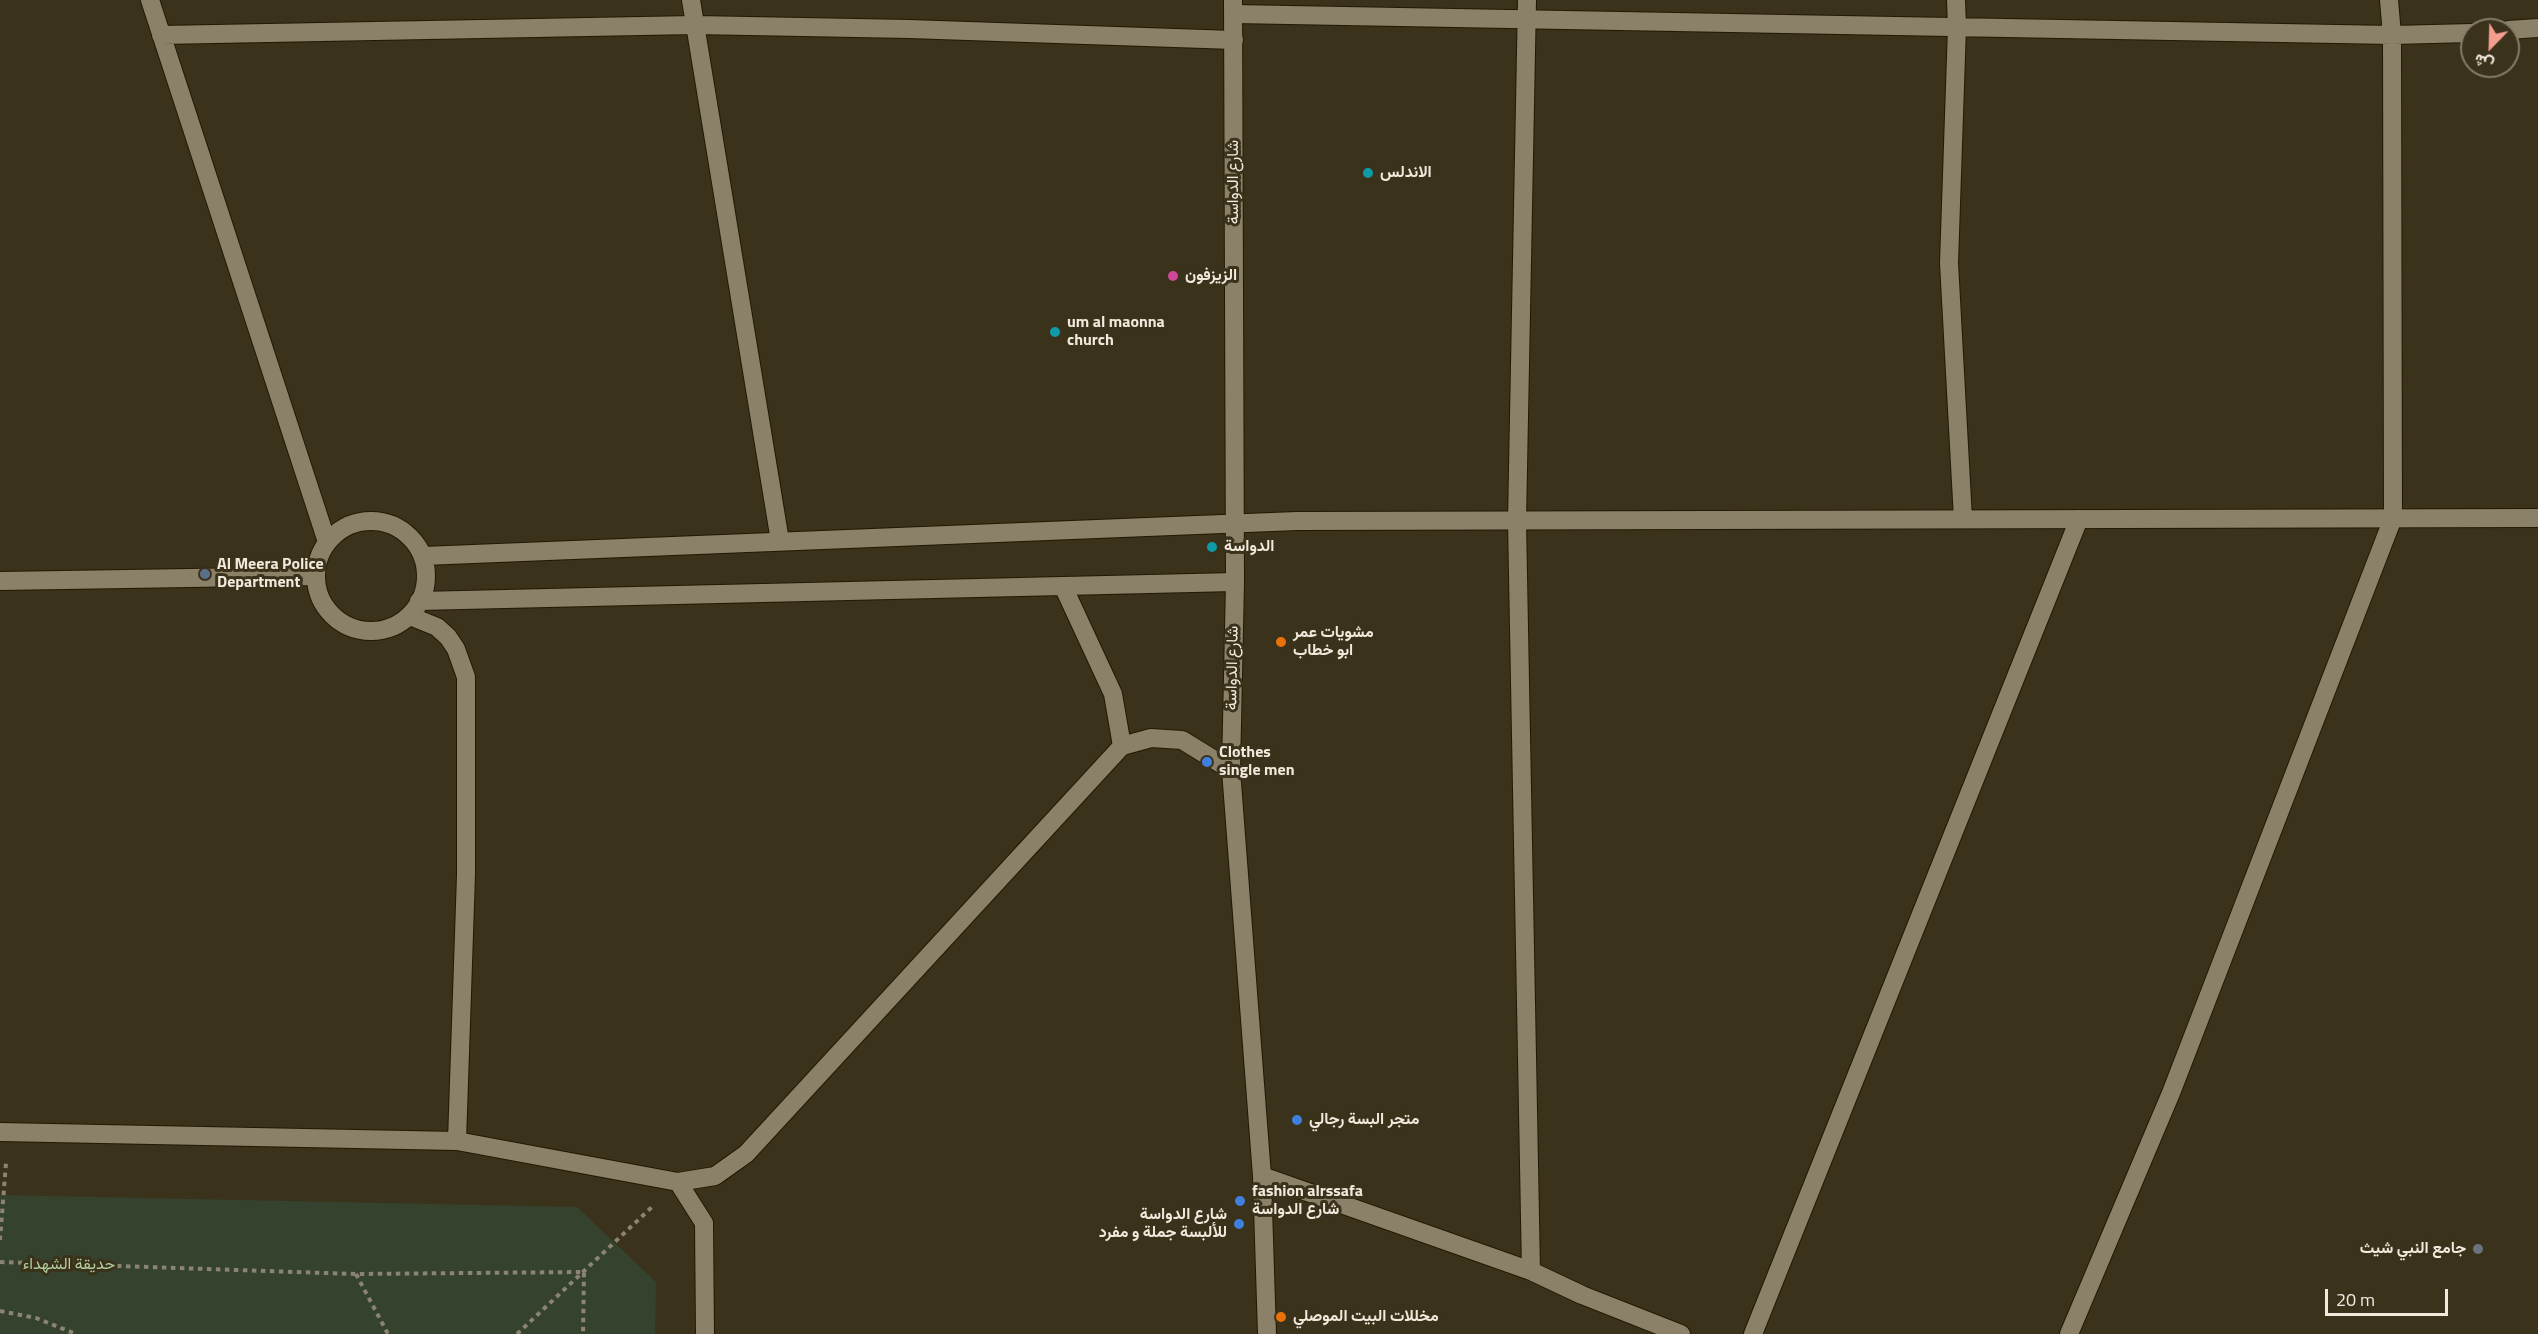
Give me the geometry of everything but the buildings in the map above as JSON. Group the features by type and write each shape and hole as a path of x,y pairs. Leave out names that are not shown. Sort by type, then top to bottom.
{"street":[{"path":"150,0 327,542"},
{"path":"691,0 780,541"},
{"path":"1527,0 1517,521 1531,1271"},
{"path":"1956,0 1949,263 1963,519"},
{"path":"2069,1334 2171,1093 2393,518 2392,34 2389,0"},
{"path":"1233,7 1527,19 2392,34 2460,33"},
{"name":"شارع الدواسة","path":"1233,7 1235,582 1231,770 1262,1176 1267,1334"},
{"path":"161,35 695,25 921,29 1234,40"},
{"path":"2520,29 2538,28"},
{"path":"423,555 1235,523 2538,518"},
{"path":"1753,1334 2079,519"},
{"path":"378,521 397,527 412,539 423,555 424,594 414,609 396,625 381,630 365,631 349,626 336,618 325,606 318,592 316,576 318,559 327,542 341,529 358,522 378,521"},
{"path":"0,581 316,576"},
{"path":"414,609 1235,582"},
{"path":"1063,586 1113,694 1122,746"},
{"path":"414,609 448,637 459,656 466,677 466,875 458,1141"},
{"path":"4,1133 458,1141 678,1182 715,1176 746,1154 1122,746 1151,738 1182,740 1231,770"},
{"path":"1262,1176 1531,1271 1582,1295 1681,1334"},
{"path":"678,1182 704,1223 705,1334"}],"path":[{"path":"0,1240 4,1133"},
{"path":"517,1334 678,1182"},
{"path":"0,1263 356,1274 584,1272"},
{"path":"583,1334 584,1272"},
{"path":"356,1274 388,1334"},
{"path":"0,1311 36,1318 76,1334"}],"green space":[{"name":"حديقة الشهداء","path":"0,1195 577,1207 656,1282 655,1334 0,1334"}],"place":[{"name":"الاندلس","path":"1368,173"},
{"name":"الزيزفون","path":"1173,276"},
{"name":"um al maonna church","path":"1055,332"},
{"name":"الدواسة","path":"1212,547"},
{"name":"Al Meera Police Department","path":"205,574"},
{"name":"مشويات عمر ابو خطاب","path":"1281,642"},
{"name":"Clothes single men","path":"1207,762"},
{"name":"متجر البسة رجالي","path":"1297,1120"},
{"name":"fashion alrssafa شارع الدواسة","path":"1240,1201"},
{"name":"شارع الدواسة للألبسة جملة و مفرد","path":"1239,1224"},
{"name":"جامع النبي شيث","path":"2478,1249"},
{"name":"مخللات البيت الموصلي","path":"1281,1317"}]}
